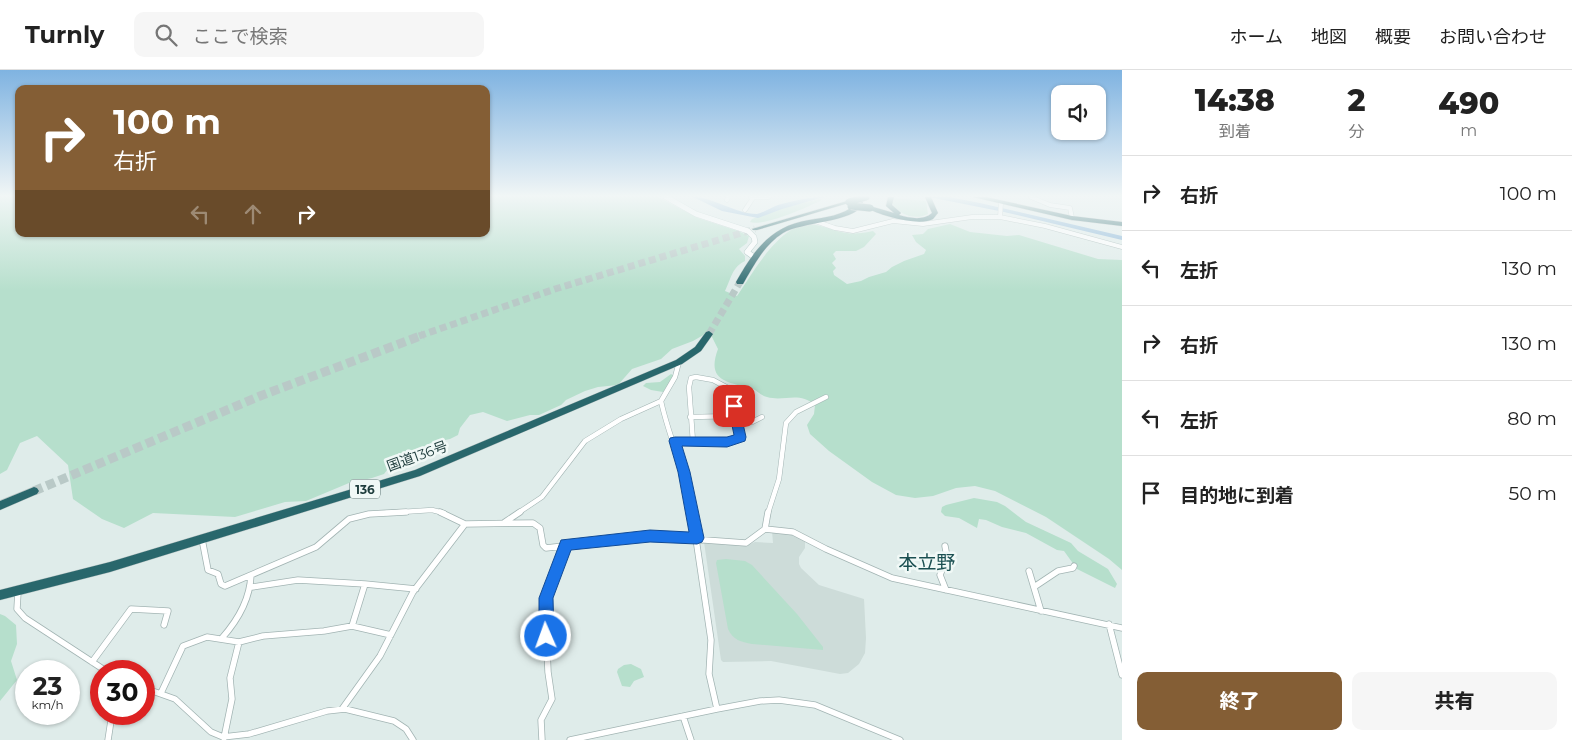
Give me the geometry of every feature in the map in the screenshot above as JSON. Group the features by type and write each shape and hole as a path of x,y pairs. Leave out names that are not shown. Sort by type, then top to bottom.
{"highway":[{"path":"754,230 760,228"},
{"path":"740,282 754,257 772,238 786,228"},
{"name":"国道136号","path":"0,595 18,592 110,567 417,472 679,362 698,349 709,334"},
{"path":"0,506 34,491"}],"street":[{"path":"740,228 748,231 753,236 754,247 747,252 754,257"},
{"path":"837,228 853,231 864,228"},
{"path":"1053,228 1122,247"},
{"path":"505,522 542,497 585,441 621,419 661,400 675,376 679,362"},
{"path":"675,441 693,442 727,442 740,437 728,388 711,378 690,378 690,417 693,442"},
{"path":"202,539 208,570 218,574 222,585 230,585 251,574 316,547 341,524 355,517 436,510 465,524 533,523 538,525 544,547 650,536 746,543 752,541 765,529 768,510 779,479 786,423 796,412 826,397"},
{"path":"661,400 665,420 675,441 684,472 697,538 711,640 709,674 717,709"},
{"path":"690,417 737,419 752,422 762,417"},
{"path":"342,709 352,692 380,656 416,589 465,524"},
{"path":"765,529 793,532 826,549 892,578 1122,628"},
{"path":"542,740 542,720 552,699 548,672 545,603 554,573 566,545"},
{"path":"945,546 947,557 940,569 940,575 946,590"},
{"path":"1034,587 1058,571 1073,568 1074,566"},
{"path":"1029,571 1041,611"},
{"path":"222,638 236,622 252,587 251,574"},
{"path":"252,587 298,580 416,589"},
{"path":"352,626 365,584"},
{"path":"18,592 17,609 25,618 90,661"},
{"path":"93,660 131,609 168,611 164,625"},
{"path":"1109,624 1122,675"},
{"path":"161,693 184,646 207,637 239,642 263,636 324,631 352,626 391,635"},
{"path":"224,738 232,699 230,678 239,642"},
{"path":"155,691 180,702 212,732 224,738 237,738 342,709 396,721 405,727 413,740"},
{"path":"570,740 760,701 795,701 815,704 900,740"},
{"path":"684,716 690,740"},
{"path":"108,725 108,740"}],"shaded area":[{"path":"772,531 784,531 805,538 805,548 799,557 799,564 819,585 864,599 865,653 859,664 848,673 840,674 771,661 723,662 721,660 704,542 746,546 755,542 773,543"}],"green space":[{"path":"0,228 15,228 15,237 490,237 490,228 730,228 749,236 747,243 739,249 745,256 745,261 732,274 725,291 737,296 770,249 794,228 828,228 849,233 873,231 876,234 864,247 856,251 836,251 833,254 836,259 832,263 836,268 833,271 834,275 847,284 886,272 904,261 924,254 926,250 916,242 912,235 923,234 931,228 961,228 970,232 1007,236 1019,235 1098,259 1122,260 1122,570 1109,559 1046,517 995,491 975,486 956,488 933,496 915,498 896,495 872,482 829,451 810,434 807,425 814,414 815,405 809,401 797,398 767,397 752,389 721,378 715,368 718,349 711,335 707,333 672,349 661,359 632,369 618,385 598,387 585,391 539,415 530,415 507,421 483,412 470,415 460,428 458,435 450,439 431,443 393,462 384,474 349,483 306,501 285,502 235,517 153,513 124,528 102,519 73,499 68,465 37,436 20,443 7,470 0,474"},
{"path":"671,374 674,376 663,392 651,390 643,386 646,383 660,382"},
{"path":"974,498 997,502 1026,522 1071,543 1078,551 1108,569 1117,584 1115,588 1077,569 1064,551 1057,550 1026,533 979,519 977,528 959,518 945,516 941,512 942,507 946,505"},
{"path":"717,560 745,561 752,565 797,614 823,647 823,650 752,644 732,636 728,629 716,563"},
{"path":"0,614 16,625 17,644 11,661 15,674 15,682 0,701"},
{"path":"631,664 641,669 644,677 634,681 630,687 622,686 617,672 618,669 624,665"}],"waterway":[{"path":"1081,228 1122,238"}],"tunnel":[{"path":"419,336 555,289 755,229"},
{"path":"709,334 740,282"},
{"path":"34,491 260,396 423,335"}],"district":[{"name":"本立野","path":"927,562"}],"route":[{"path":"546,636 546,598 566,545 650,536 697,538 684,472 675,441 727,442 740,437 734,406"}]}
